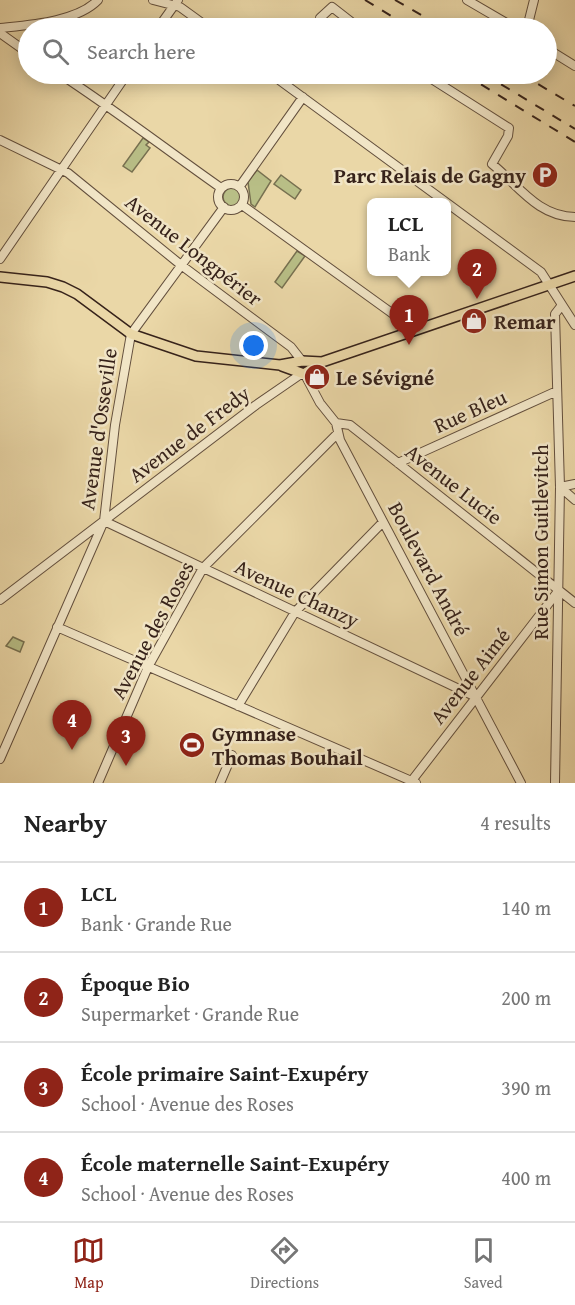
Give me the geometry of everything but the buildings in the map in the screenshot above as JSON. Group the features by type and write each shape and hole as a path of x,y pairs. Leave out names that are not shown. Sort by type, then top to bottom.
{"main road":[{"path":"0,277 47,282 63,287 77,294 131,334 209,359 280,364 301,368 320,365 322,362 575,276"}],"street":[{"path":"62,18 98,0"},
{"path":"153,0 176,3 195,18"},
{"path":"467,0 497,18"},
{"path":"530,18 534,0"},
{"path":"165,18 176,3"},
{"path":"320,18 332,7 346,18"},
{"path":"0,30 18,27"},
{"path":"0,30 18,45"},
{"path":"557,55 575,66"},
{"path":"75,84 221,188"},
{"path":"0,259 120,84"},
{"path":"285,84 440,198"},
{"path":"440,84 509,128 508,136 492,164 542,209 554,214 574,217"},
{"path":"240,186 303,97"},
{"name":"Avenue Longpérier","path":"0,140 62,169 181,265 291,347 301,368"},
{"path":"221,188 228,184 240,186"},
{"path":"221,188 219,200 224,207 231,210 242,205 245,197 240,186"},
{"path":"242,205 400,319 404,323 406,334"},
{"path":"451,206 541,272 575,325"},
{"path":"131,334 224,207"},
{"path":"0,277 0,284"},
{"name":"Rue Simon Guitlevitch","path":"555,783 561,487 555,314 562,304"},
{"name":"Avenue d'Osseville","path":"0,759 104,521 117,413 131,334"},
{"path":"301,368 320,403 336,423"},
{"name":"Avenue de Fredy","path":"0,600 286,384 301,368"},
{"name":"Rue Bleu","path":"398,463 557,391"},
{"name":"Boulevard André","path":"336,423 337,434 521,783"},
{"name":"Avenue Lucie","path":"336,423 350,425 575,603"},
{"name":"Avenue des Roses","path":"98,783 148,667 203,568 337,434"},
{"path":"561,487 575,484"},
{"path":"561,487 575,501"},
{"name":"Avenue Chanzy","path":"104,521 476,697"},
{"path":"238,706 295,612 383,522"},
{"name":"Avenue Aimé","path":"413,782 559,590"},
{"path":"57,627 413,782"},
{"path":"220,783 232,755"}],"green space":[{"path":"143,138 149,142 146,145 150,148 132,172 123,166"},
{"path":"257,170 271,181 255,207 251,204 248,182"},
{"path":"281,175 301,190 295,199 274,184"},
{"path":"232,188 238,191 241,197 238,203 232,206 226,203 223,197 226,191"},
{"path":"297,251 305,256 282,288 275,282"},
{"path":"13,637 24,642 20,652 6,646"}],"railway":[{"path":"365,0 395,18"},
{"path":"395,0 426,18"},
{"path":"480,84 575,142"},
{"path":"501,84 575,129"},
{"path":"538,84 575,106"}],"place":[{"name":"Parc Relais de Gagny","path":"545,175"},
{"name":"Époque Bio","path":"477,299"},
{"name":"Remar","path":"474,321"},
{"name":"LCL","path":"409,345"},
{"name":"Le Sévigné","path":"317,377"},
{"name":"Gymnase Thomas Bouhail","path":"192,745"},
{"name":"École maternelle Saint-Exupéry","path":"72,750"},
{"name":"École primaire Saint-Exupéry","path":"126,766"}]}
